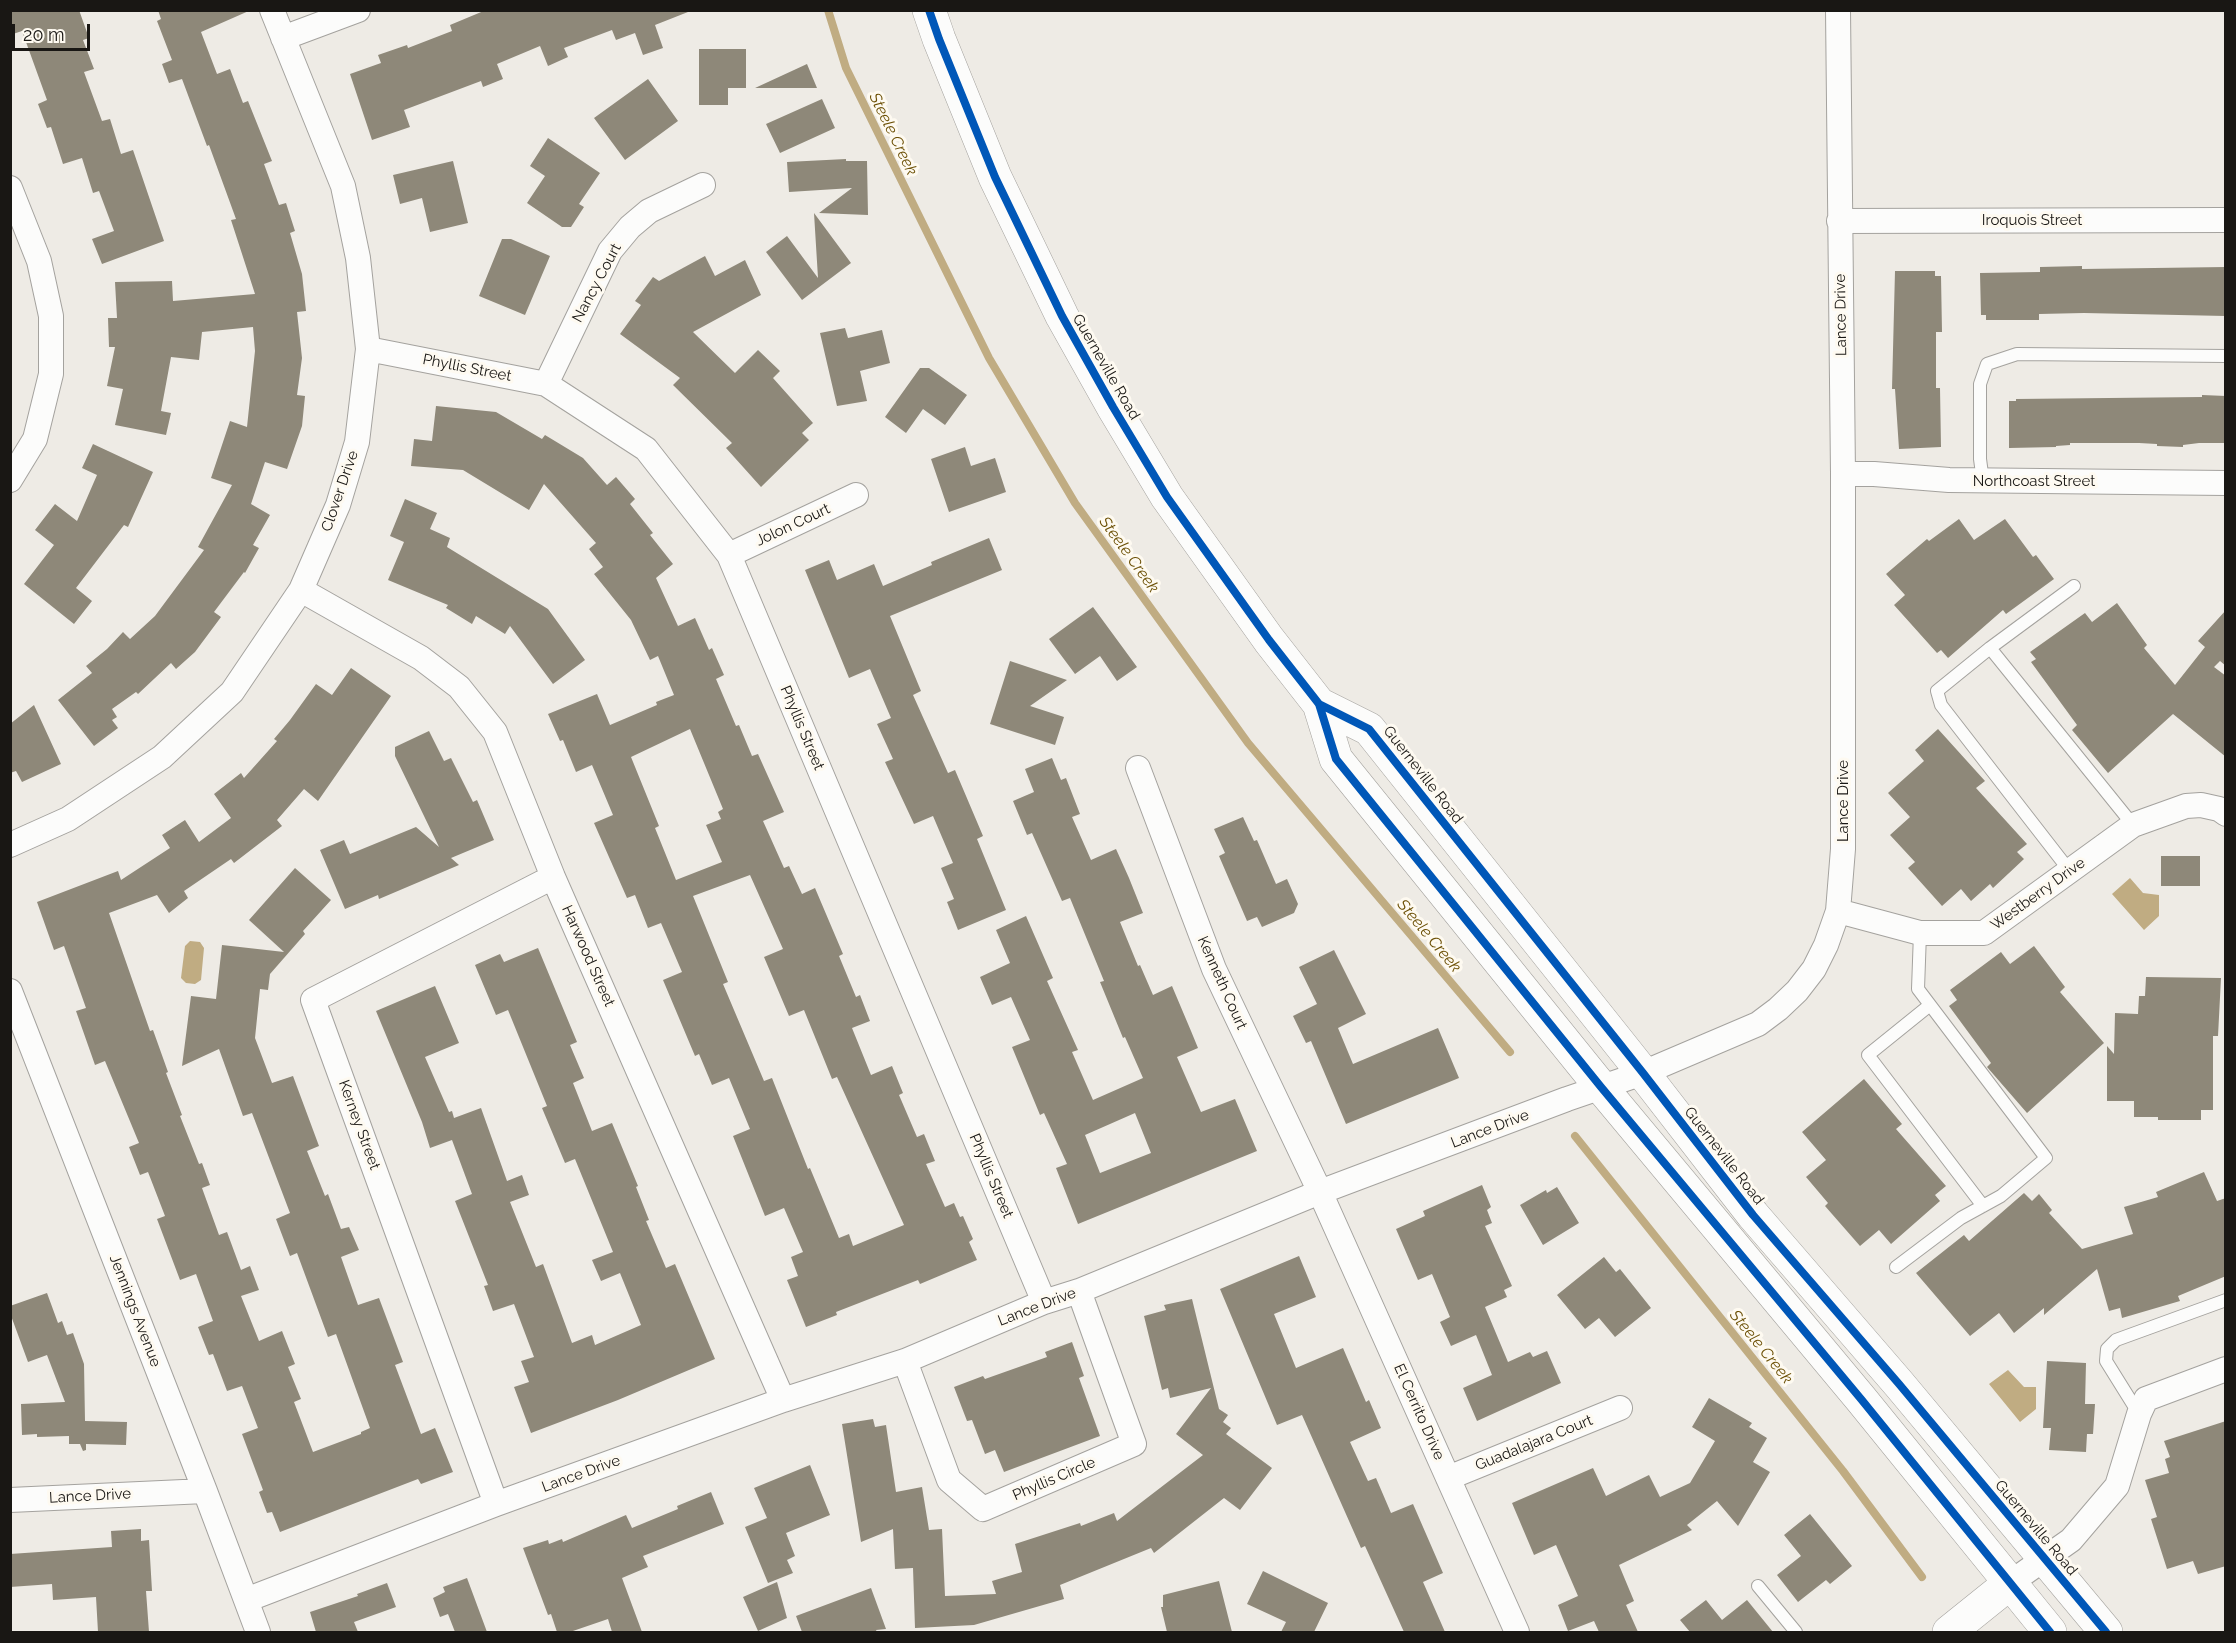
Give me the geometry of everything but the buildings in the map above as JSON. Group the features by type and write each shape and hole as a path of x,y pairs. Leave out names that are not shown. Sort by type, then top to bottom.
{"main road":[{"name":"Guerneville Road","path":"929,10 995,177 1078,346 1167,497 1269,640 1319,704 1336,759 1601,1087 1868,1408 2050,1632"},
{"name":"Guerneville Road","path":"1319,704 1370,729 1753,1215 1899,1384 2106,1632"},
{"path":"1949,1632 2010,1583"}],"street":[{"name":"Clover Drive","path":"10,845 68,819 162,757 232,692 301,590 338,505 357,442 369,349 358,258 343,186 272,10"},
{"path":"283,38 358,10"},
{"name":"Lance Drive","path":"246,1600 496,1504 783,1400 905,1361 1044,1302 1079,1291 1320,1192 1643,1073 1758,1024 1797,991 1814,969 1826,945 1838,911 1843,849 1843,474 1838,10"},
{"name":"Nancy Court","path":"546,384 610,250 630,227 649,211 703,185"},
{"path":"10,188 39,261 51,316 51,374 35,440 10,480"},
{"name":"Iroquois Street","path":"1839,220 2226,220"},
{"name":"Phyllis Street","path":"369,349 546,384 646,449 729,555 1044,1302"},
{"name":"Northcoast Street","path":"1843,474 1983,481 2226,483"},
{"name":"Jolon Court","path":"729,555 856,495"},
{"name":"Harwood Street","path":"301,590 421,658 459,687 495,732 553,877 783,1400"},
{"name":"Kenneth Court","path":"1138,768 1214,969 1320,1192"},
{"name":"Westberry Drive","path":"1838,911 1920,933 1984,933 2133,825 2186,806 2201,805 2219,809 2226,814"},
{"name":"Kerney Street","path":"496,1504 313,1000 553,877"},
{"name":"Jennings Avenue","path":"10,991 258,1632"},
{"name":"El Cerrito Drive","path":"1320,1192 1517,1632"},
{"name":"Phyllis Circle","path":"905,1361 949,1480 983,1509 1134,1444 1079,1291"},
{"path":"2010,1583 2071,1540 2117,1486 2139,1414 2146,1400 2226,1369"},
{"name":"Guadalajara Court","path":"1448,1478 1620,1408"},
{"name":"Lance Drive","path":"10,1500 205,1491"}],"lane":[{"path":"1983,481 1980,459 1980,384 1988,364 2017,354 2226,356"},
{"path":"2069,870 1941,705 1937,691 1990,648 2074,586"},
{"path":"1990,648 2133,825"},
{"path":"1896,1268 1961,1218 2001,1196 2046,1158 1918,989 1920,933"},
{"path":"1930,1005 1868,1055 1983,1206"},
{"path":"2139,1414 2106,1360 2107,1349 2116,1340 2226,1300"},
{"path":"1758,1586 1796,1632"}],"shaded area":[{"path":"2130,878 2143,893 2159,895 2159,916 2144,930 2112,894"},
{"path":"190,941 200,942 204,948 201,980 195,984 186,983 181,978 185,946"},
{"path":"2008,1370 2024,1387 2036,1387 2036,1409 2020,1422 1989,1384"}],"waterway":[{"name":"Steele Creek","path":"828,10 846,68 989,358 1075,503 1248,743 1510,1052"},
{"name":"Steele Creek","path":"1575,1136 1843,1471 1922,1577"}],"cycle path":[{"path":"929,10 995,177 1062,316 1167,497 1269,640 1319,704 1336,759 1601,1087 1861,1399 2050,1632"},
{"path":"1319,704 1369,729 1753,1215 1899,1384 2106,1632"}]}
